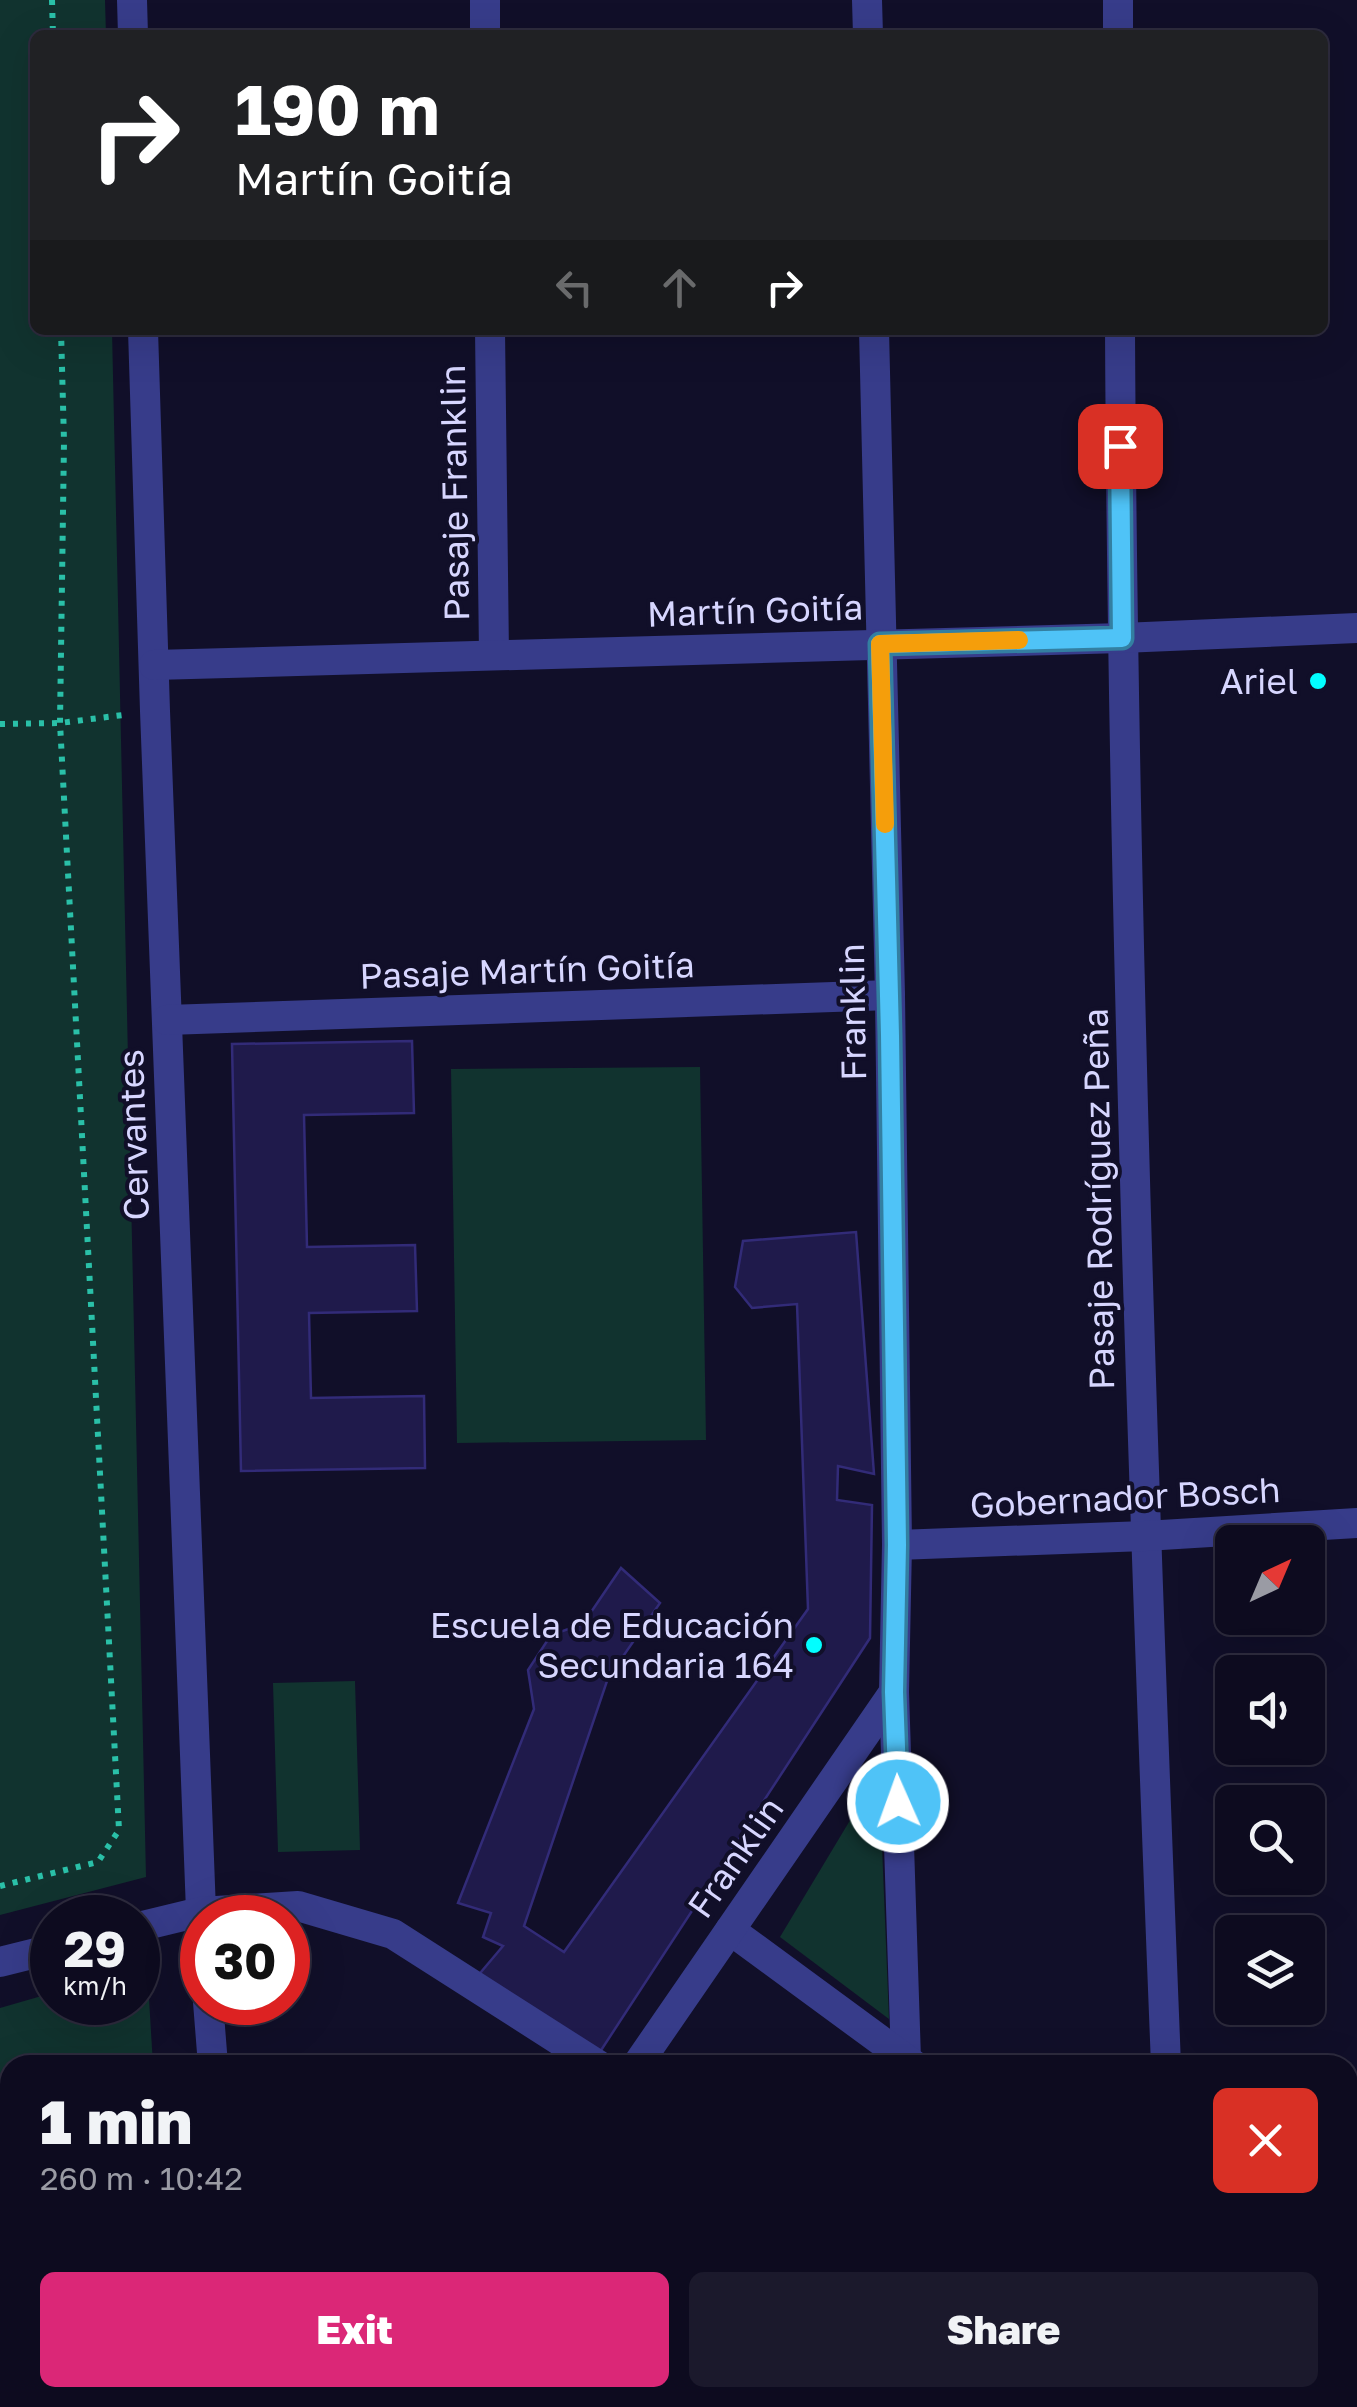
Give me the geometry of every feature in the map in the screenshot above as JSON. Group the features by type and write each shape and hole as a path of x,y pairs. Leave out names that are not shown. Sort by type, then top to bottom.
{"street":[{"path":"132,0 133,30"},
{"path":"485,0 485,30"},
{"path":"867,0 868,30"},
{"path":"1118,0 1118,30"},
{"name":"Cervantes","path":"143,335 200,1895"},
{"name":"Pasaje Franklin","path":"490,335 494,656"},
{"name":"Franklin","path":"874,335 890,996 897,1545 894,1692 910,2055"},
{"name":"Pasaje Rodríguez Peña","path":"1120,335 1122,638 1145,1536 1166,2055"},
{"name":"Martín Goitía","path":"154,665 1357,628"},
{"name":"Pasaje Martín Goitía","path":"166,1020 890,996"},
{"name":"Gobernador Bosch","path":"897,1545 1357,1524"},
{"name":"Franklin","path":"644,2055 894,1692"},
{"path":"310,1910 393,1934 582,2055"},
{"path":"730,1930 900,2055"},
{"path":"0,1962 30,1954"},
{"path":"210,2025 213,2055"}],"path":[{"path":"52,0 53,30"},
{"path":"0,1886 98,1862 120,1830 60,724 64,441 60,335"},
{"path":"0,724 60,724 155,711"}],"green space":[{"path":"0,0 105,0 106,30 30,30 30,335 112,335 146,1877 77,1895 30,1895 30,1907 0,1915"},
{"path":"700,1067 706,1440 457,1443 451,1069"},
{"path":"355,1681 360,1850 278,1852 273,1683"},
{"path":"879,1772 889,2019 780,1937"},
{"path":"30,1999 30,2025 151,2025 152,2055 0,2055 0,2008"}],"building":[{"path":"412,1041 414,1113 304,1115 307,1247 415,1245 417,1311 309,1313 311,1398 424,1396 425,1468 241,1471 232,1044"},
{"path":"856,1232 874,1474 838,1466 837,1500 872,1505 870,1638 598,2055 592,2055 476,1978 503,1946 483,1937 491,1913 458,1903 534,1709 528,1670 551,1635 583,1624 621,1568 660,1603 608,1678 524,1926 564,1952 808,1609 797,1304 752,1308 735,1287 743,1241"}],"slow traffic":[{"path":"885,824 880,644 1019,640"}],"place":[{"name":"Ariel","path":"1318,681"},
{"name":"Escuela de Educación Secundaria 164","path":"814,1645"}],"route":[{"path":"898,1802 890,1035 880,644 1122,638 1120,446"}]}
